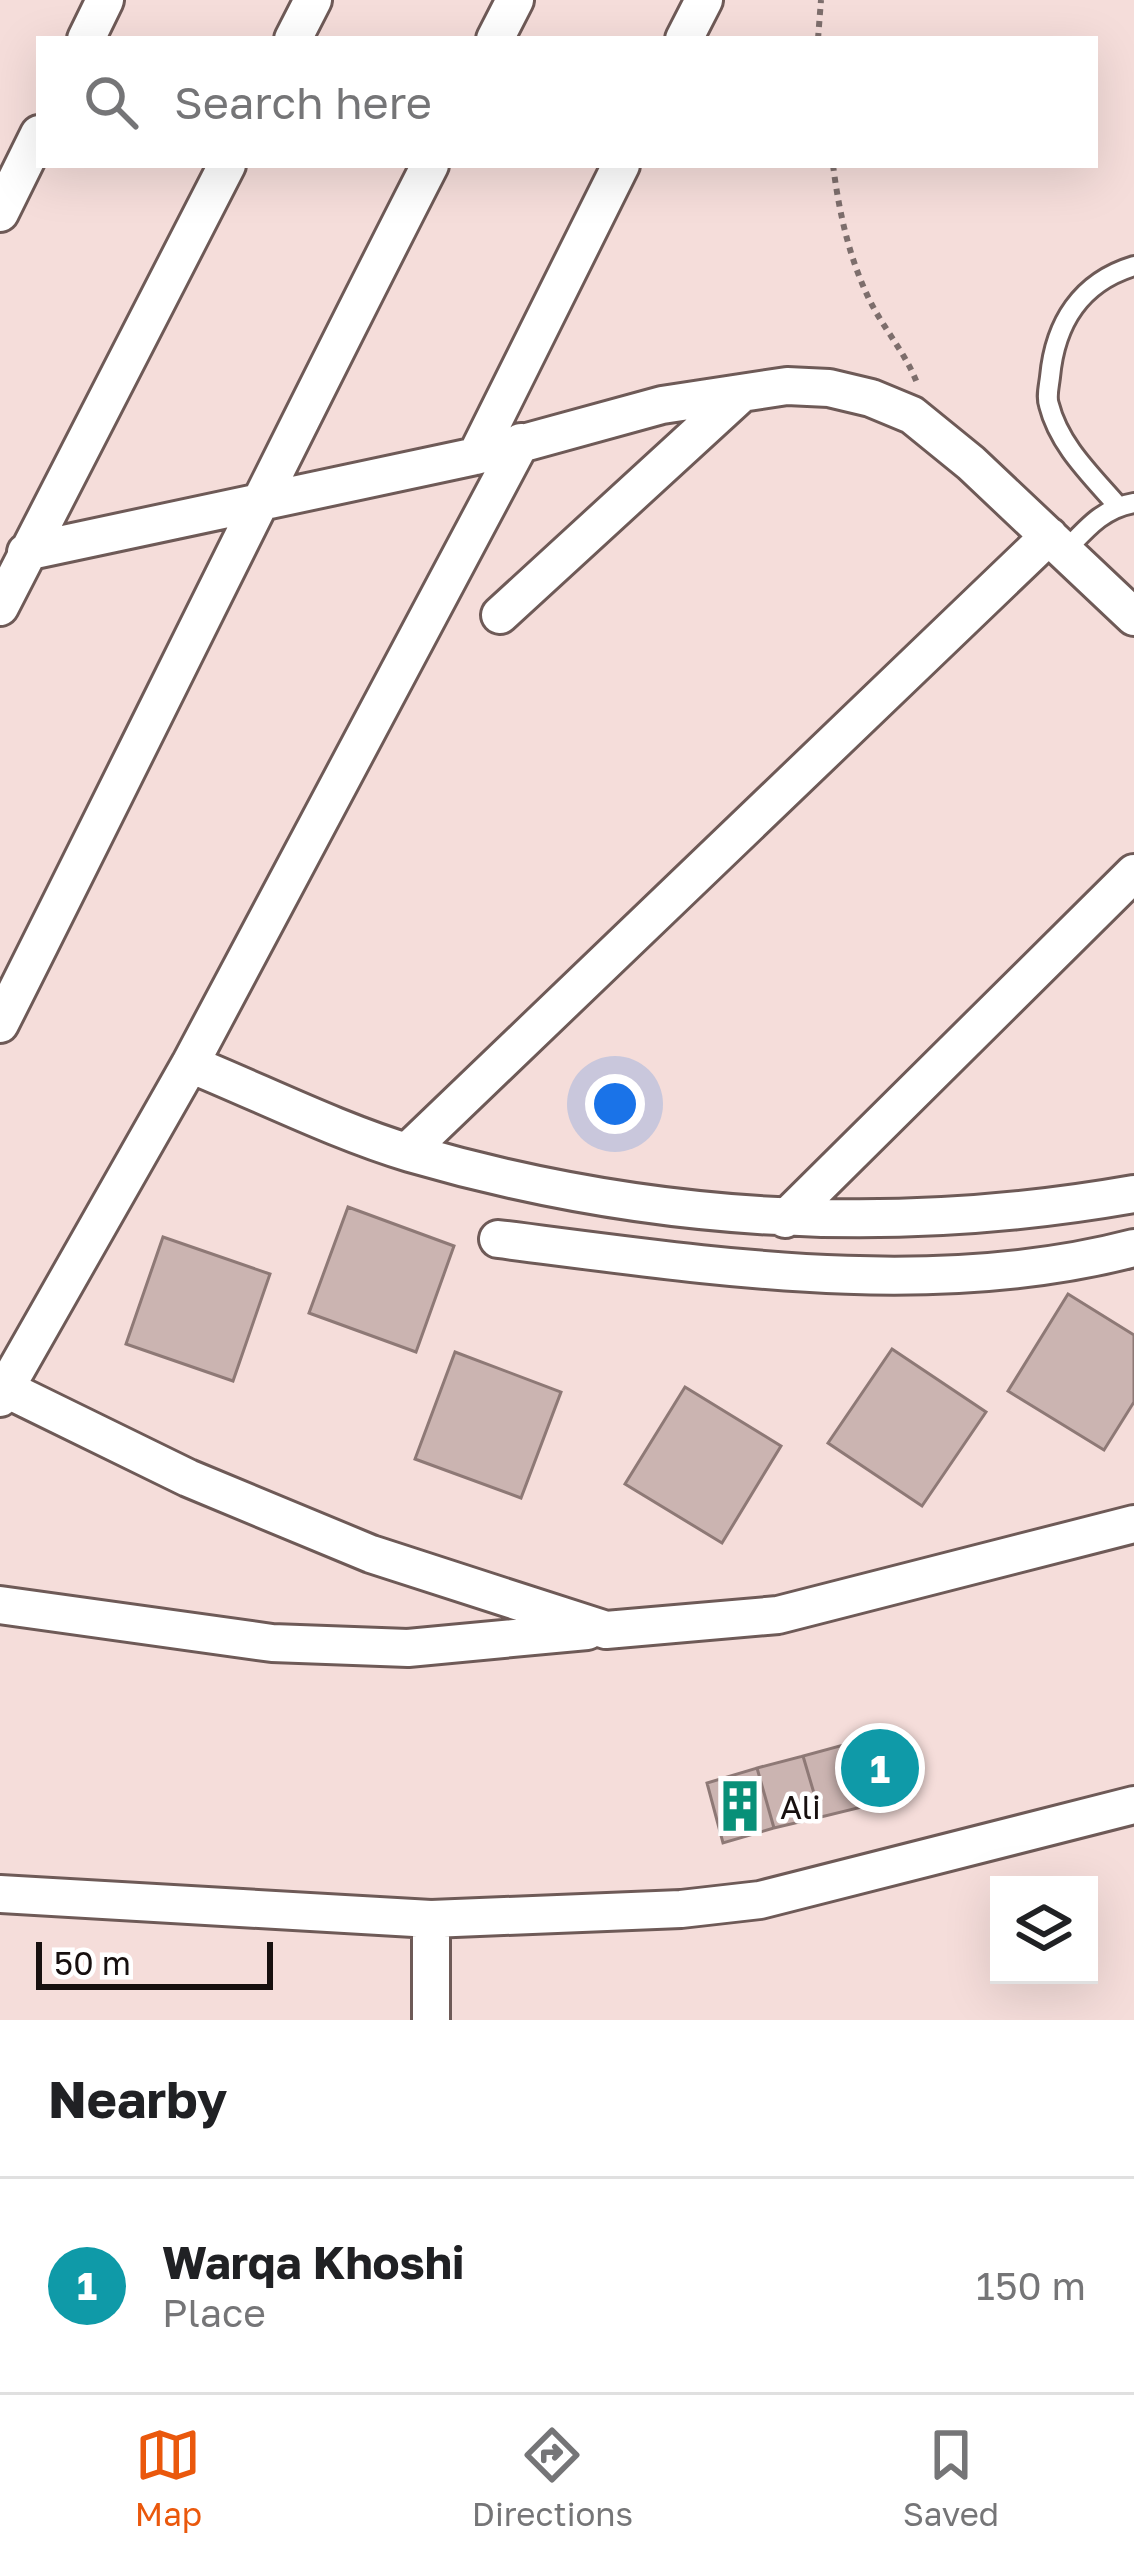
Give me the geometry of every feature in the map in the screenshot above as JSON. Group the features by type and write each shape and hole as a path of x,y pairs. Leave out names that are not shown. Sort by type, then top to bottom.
{"street":[{"path":"87,36 105,0"},
{"path":"295,36 313,0"},
{"path":"497,36 515,0"},
{"path":"686,36 704,0"},
{"path":"0,213 36,140"},
{"path":"9,581 225,168"},
{"path":"0,1024 255,506 428,168"},
{"path":"476,456 620,168"},
{"path":"9,581 255,506 476,456 662,405 787,386 829,388 912,415 971,463 1134,617"},
{"path":"500,615 742,393"},
{"path":"521,442 190,1064 2,1391 188,1478 371,1554 606,1630"},
{"path":"407,1152 1057,543"},
{"path":"784,1219 1134,873"},
{"path":"190,1064 407,1152 589,1197 784,1219 997,1215 1134,1194"},
{"path":"498,1239 749,1270 910,1274 1022,1269 1134,1248"},
{"path":"0,1605 272,1643 408,1648 778,1615 1134,1524"},
{"path":"0,1894 431,1919 565,1916 760,1900 1134,1804"},
{"path":"431,1919 431,2020"}],"lane":[{"path":"1057,543 1125,504 1071,453 1047,402 1052,350 1072,304 1109,274 1134,266"}],"path":[{"path":"818,36 820,0"},
{"path":"834,168 854,264 916,382 912,415"}],"building":[{"path":"348,1207 454,1246 416,1352 309,1313"},
{"path":"163,1237 270,1274 233,1381 126,1344"},
{"path":"1068,1294 1134,1335 1134,1402 1104,1450 1008,1391"},
{"path":"892,1349 986,1412 922,1506 828,1443"},
{"path":"455,1352 561,1392 521,1498 415,1459"},
{"path":"685,1387 781,1446 722,1543 625,1484"},
{"path":"895,1731 912,1792 866,1806 847,1744"},
{"path":"847,1744 866,1806 821,1817 803,1756"},
{"path":"803,1756 821,1817 774,1828 757,1768"},
{"name":"Ali","path":"757,1768 774,1828 723,1843 707,1783"}],"place":[{"name":"Warqa Khoshi","path":"880,1768"},
{"name":"Ali","path":"740,1806"}]}
